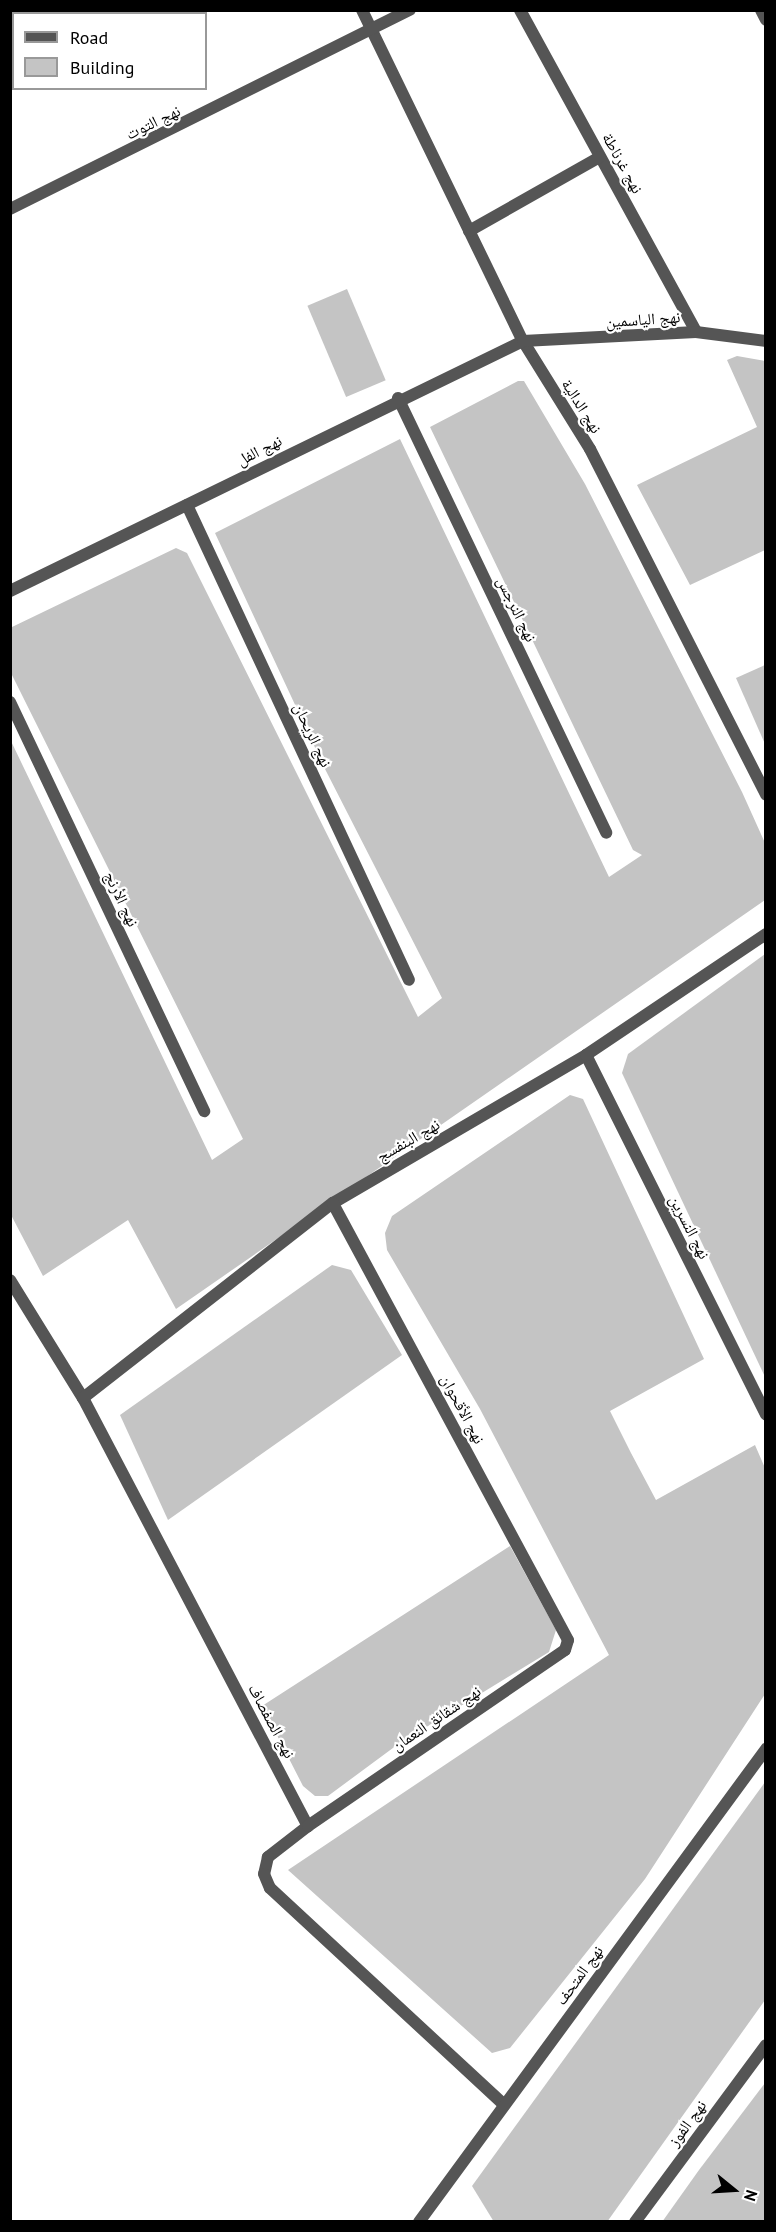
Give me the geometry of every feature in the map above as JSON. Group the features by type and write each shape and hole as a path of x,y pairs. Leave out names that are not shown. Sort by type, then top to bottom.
{"street":[{"name":"نهج الدالية","path":"362,10 523,341 590,449 765,795"},
{"name":"نهج التوت","path":"10,209 374,32 410,10"},
{"name":"نهج غرناطة","path":"520,10 696,332"},
{"path":"760,10 765,20"},
{"path":"469,231 600,157"},
{"name":"نهج الياسمين","path":"523,341 696,332 765,341"},
{"name":"نهج الفل","path":"10,591 187,505 398,398 523,341"},
{"name":"نهج النرجس","path":"398,398 606,833"},
{"name":"نهج الريحان","path":"187,505 409,980"},
{"name":"نهج الأرنج","path":"10,702 204,1111"},
{"name":"نهج البنفسج","path":"83,1398 333,1203 586,1055 765,934"},
{"name":"نهج النسرين","path":"586,1055 765,1414"},
{"name":"نهج الأقحوان","path":"333,1203 564,1629"},
{"name":"نهج الصفصاف","path":"10,1280 83,1398 308,1826"},
{"name":"نهج شقائق النعمان","path":"308,1826 565,1650 564,1629"},
{"name":"نهج المتحف","path":"419,2222 765,1749"},
{"path":"308,1826 268,1857 264,1874 270,1888 504,2105"},
{"name":"نهج الفوز","path":"635,2222 765,2045"}],"building":[{"path":"347,289 386,380 346,397 307,306"},
{"path":"737,356 765,361 765,550 690,585 637,485 757,427 727,360"},
{"path":"518,381 524,381 585,484 742,792 765,843 765,900 176,1309 128,1220 43,1276 10,1213 10,739 212,1160 243,1139 10,671 12,627 176,548 187,553 418,1017 442,998 325,769 215,533 400,439 609,877 642,855 633,850 430,427"},
{"path":"765,665 765,744 736,678"},
{"path":"765,954 765,1377 622,1073 628,1054"},
{"path":"570,1095 583,1099 704,1359 610,1411 631,1453 656,1500 755,1445 765,1468 765,1694 645,1879 510,2048 492,2053 288,1870 609,1655 480,1409 387,1250 385,1233 392,1216"},
{"path":"332,1265 351,1270 402,1355 168,1520 120,1415"},
{"path":"510,1546 556,1630 549,1652 397,1745 328,1796 315,1796 303,1786 262,1706"},
{"path":"765,1782 765,2000 607,2222 494,2222 472,2186"},
{"path":"765,2083 765,2222 662,2222 699,2170"}]}
